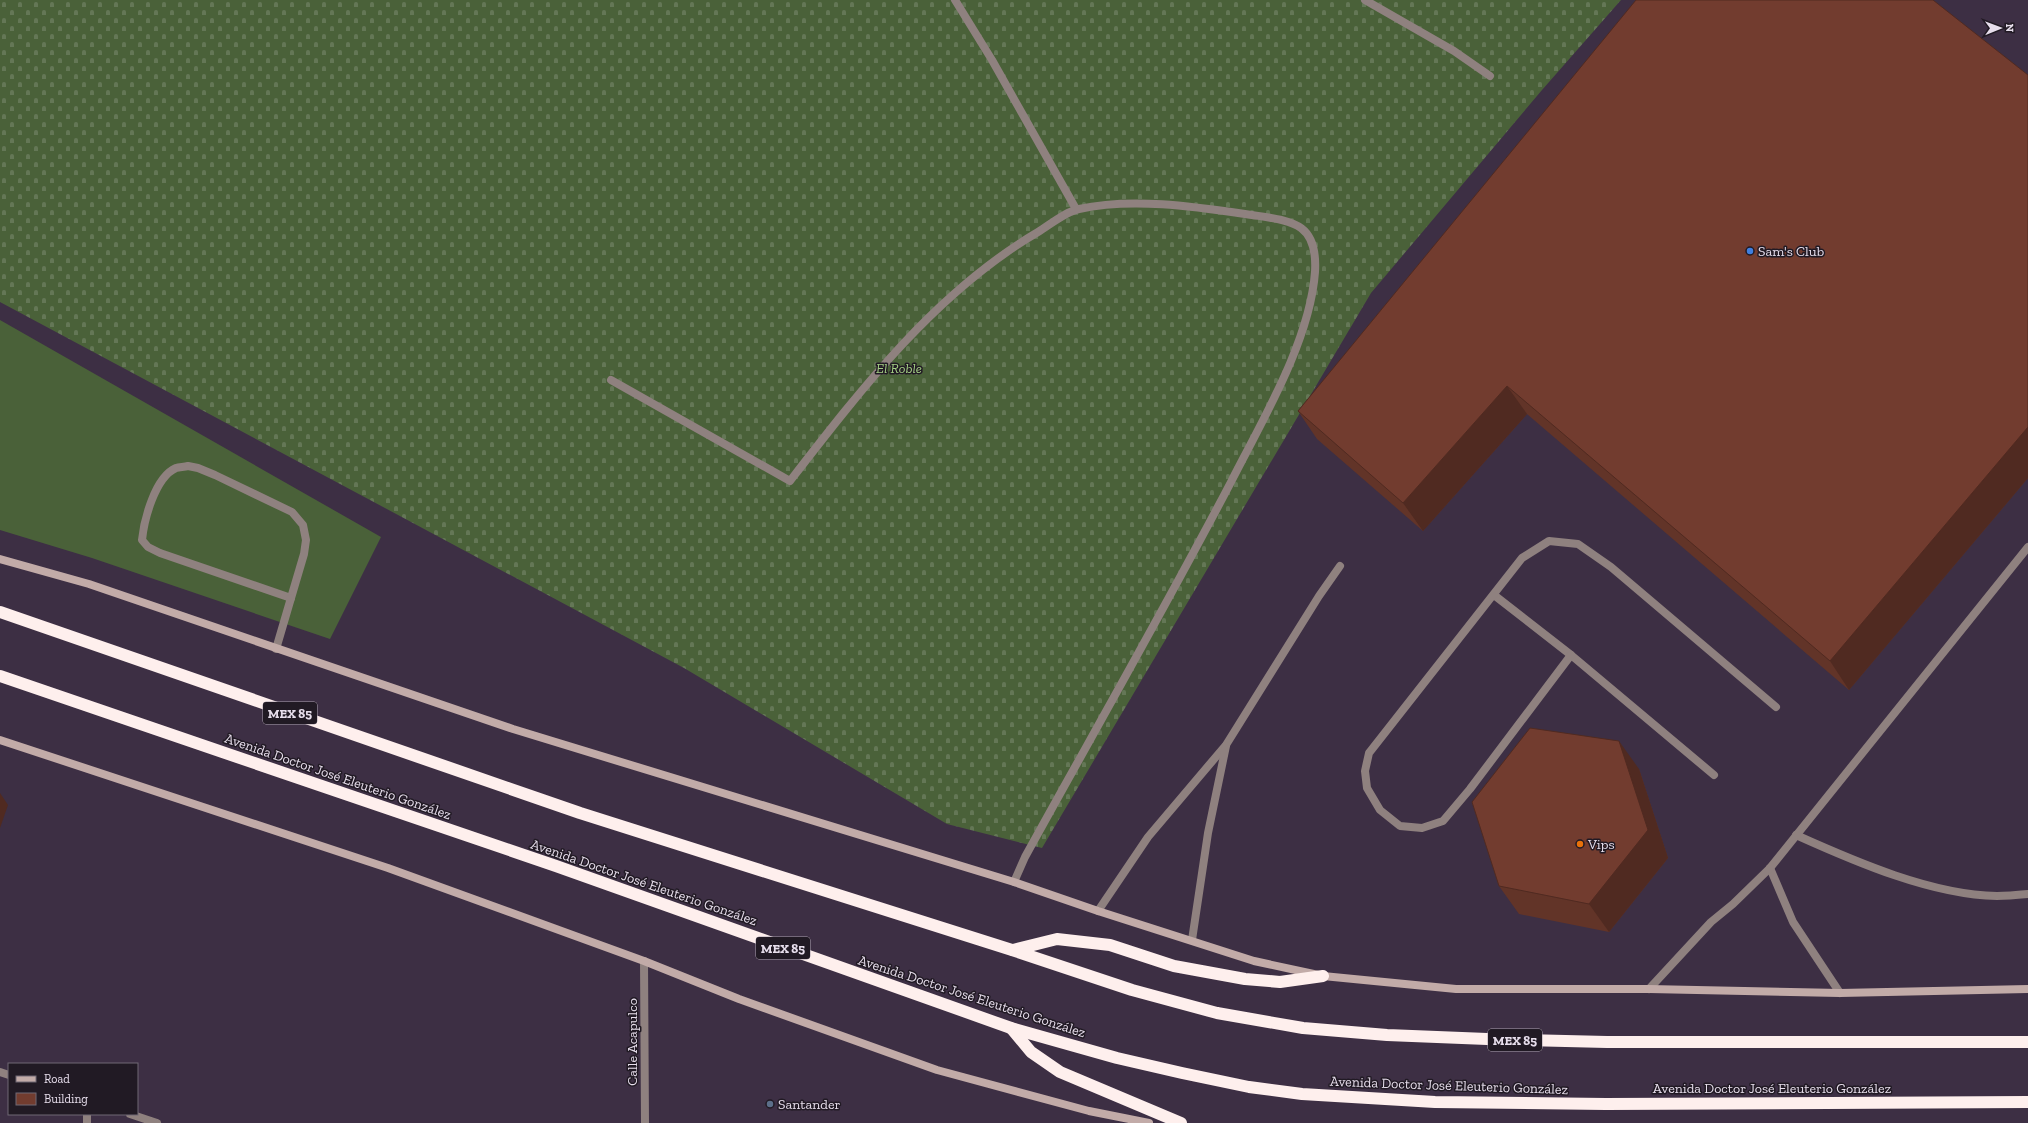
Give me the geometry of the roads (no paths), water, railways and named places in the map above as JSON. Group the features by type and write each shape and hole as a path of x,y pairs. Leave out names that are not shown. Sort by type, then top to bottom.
{"highway":[{"name":"MEX 85","path":"0,612 580,813 1012,950 1132,990 1217,1012 1303,1028 1386,1035 1607,1042 2028,1042"},
{"name":"Avenida Doctor José Eleuterio González","path":"0,676 556,866 1011,1028 1117,1058 1249,1087 1302,1094 1435,1102 1606,1104 2028,1102"},
{"path":"1012,950 1057,939 1110,945 1174,966 1245,979 1280,982 1323,976"},
{"path":"1011,1028 1031,1052 1060,1072 1181,1123"}],"street":[{"path":"955,0 992,60 1076,209"},
{"path":"1365,0 1454,51 1490,76"},
{"path":"611,380 790,481 855,397 937,308 988,265 1029,237 1076,209 1130,203 1212,209 1287,220 1299,225 1308,235 1315,253 1315,270 1312,295 1300,337 1267,412 1182,576 1025,856 1014,882"},
{"path":"276,648 300,571 306,540 303,525 292,512 198,468 188,466 176,468 167,475 148,508 143,528 142,540 148,547 160,553 291,598"},
{"path":"1572,656 1443,821 1422,828 1400,826 1380,810 1367,788 1365,772 1369,753 1522,558 1548,541 1578,544 1611,567 1776,707"},
{"path":"1649,989 1711,922 1733,904 1770,868 2028,547"},
{"path":"0,559 89,584 513,729 1014,882 1098,911 1254,961 1323,976 1456,989 1649,989 1840,993 2028,989"},
{"path":"1098,911 1148,838 1226,745 1319,596 1340,566"},
{"path":"1494,595 1572,656 1714,775"},
{"path":"0,740 388,868 644,961 740,999 937,1070 1089,1111 1149,1123"},
{"path":"1192,940 1208,833 1226,745"},
{"path":"1796,835 1884,871 1954,892 1997,896 2028,894"},
{"path":"1770,868 1793,922 1840,993"},
{"name":"Calle Acapulco","path":"644,961 645,1123"},
{"path":"133,1115 157,1123"}],"place":[{"name":"Sam's Club","path":"1750,251"},
{"name":"Vips","path":"1580,844"},
{"name":"Santander","path":"770,1104"}],"park label":[{"name":"El Roble","path":"899,368"}]}
